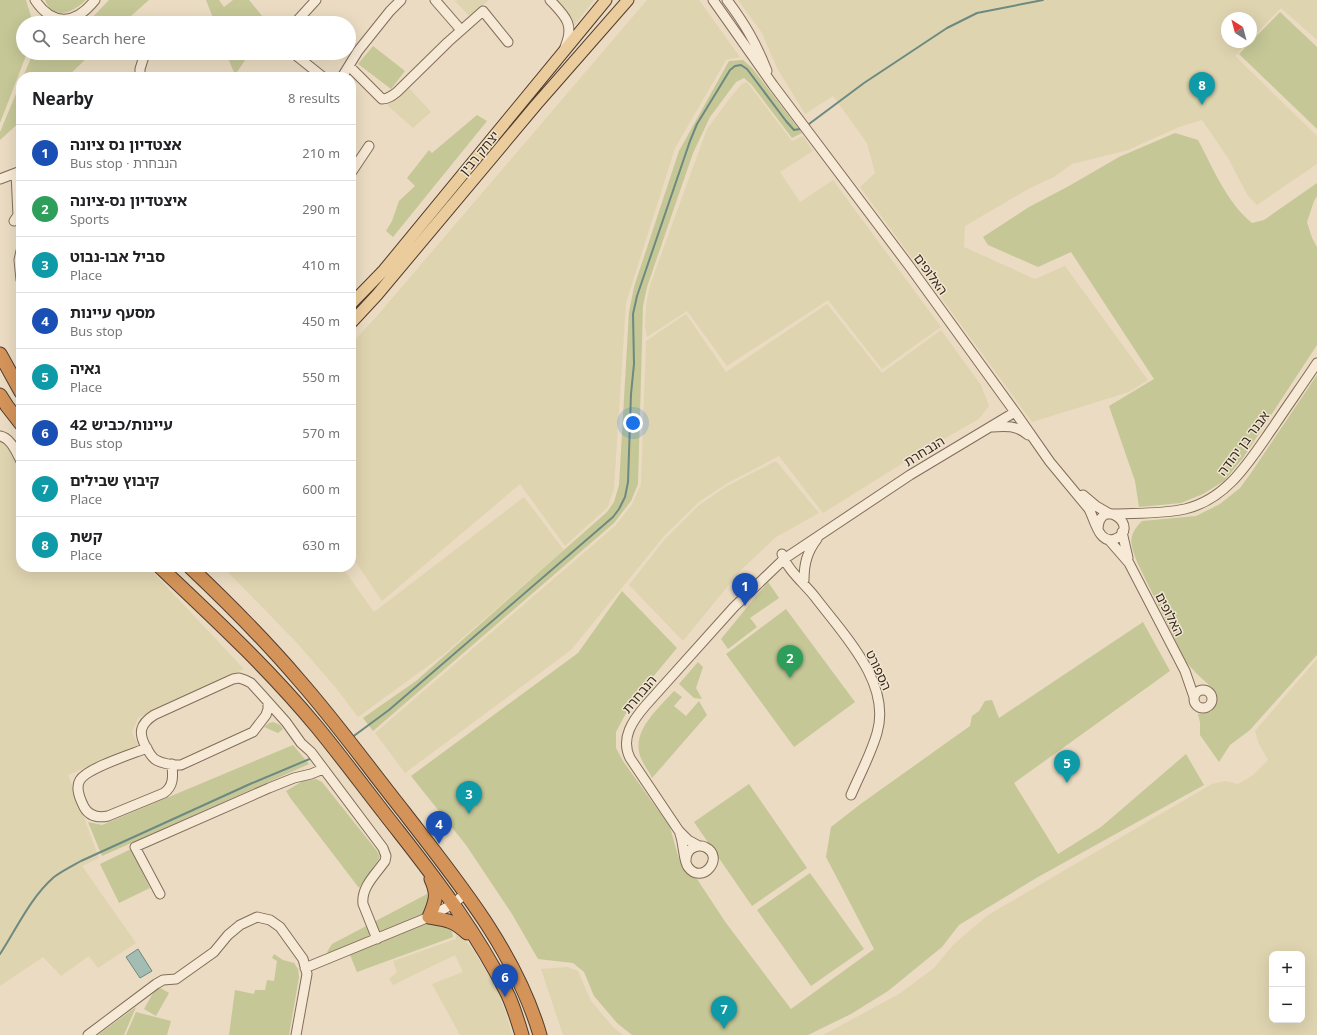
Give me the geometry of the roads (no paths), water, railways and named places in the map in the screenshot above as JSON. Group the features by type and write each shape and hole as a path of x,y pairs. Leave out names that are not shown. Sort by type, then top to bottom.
{"highway":[{"path":"0,354 16,383"},
{"path":"0,395 16,418"},
{"path":"165,572 216,620 316,726 420,860 453,904 492,966 508,996 522,1035"},
{"path":"195,572 236,611 299,679 338,727 466,894 477,909 516,974 540,1035"},
{"path":"420,860 431,879 435,891 435,902 429,917 452,921 458,924 477,941"}],"main road":[{"name":"יצחק רבין","path":"356,299 384,270 606,0"},
{"name":"יצחק רבין","path":"356,318 377,296 536,105 628,0"}],"street":[{"path":"35,0 44,12 51,16"},
{"path":"78,16 95,0"},
{"path":"301,16 316,0"},
{"path":"356,54 390,11 402,0"},
{"path":"435,0 461,30"},
{"path":"550,0 566,18 569,24 569,36 564,51"},
{"name":"האלופים","path":"714,0 773,85 914,273 1015,412 1032,438 1090,510 1098,528"},
{"name":"האלופים","path":"727,0 743,21 751,35 773,85"},
{"path":"356,73 382,99 391,97 461,30 483,12 508,42"},
{"path":"141,72 144,60"},
{"path":"302,60 317,72"},
{"path":"345,72 352,60"},
{"path":"349,66 355,72"},
{"path":"356,166 369,146"},
{"path":"0,179 16,173"},
{"name":"אבנר בן יהודה","path":"1113,514 1145,513 1185,509 1208,500 1225,488 1235,480 1317,363"},
{"name":"הנבחרת","path":"734,607 764,569 849,516 910,475 1015,412"},
{"path":"988,428 1007,426 1023,431 1032,438"},
{"path":"0,436 3,436 8,440 16,453"},
{"name":"האלופים","path":"1065,480 1096,506 1113,514"},
{"name":"אבנר בן יהודה","path":"1123,530 1132,519 1145,513"},
{"path":"1113,514 1122,520 1123,530 1117,538 1109,540 1102,537 1098,528 1100,520 1103,517 1113,514"},
{"name":"הנבחרת","path":"699,846 688,840 679,831 628,753 627,737 632,721 734,607 784,556 816,531 849,516"},
{"name":"האלופים","path":"1123,530 1126,552 1132,568 1184,671 1194,697"},
{"path":"804,580 806,558 811,547 821,534"},
{"name":"האלופים","path":"1109,540 1122,553 1132,568"},
{"name":"הספורט","path":"784,556 793,572 810,590"},
{"name":"הספורט","path":"784,556 796,566 810,590 855,650 870,675 878,695 880,713 877,733 851,794"},
{"path":"770,571 779,569 793,572"},
{"name":"האלופים","path":"1184,671 1205,691"},
{"path":"268,702 268,709 264,719 255,730 181,765 157,760 152,757 143,741 141,732 146,721 154,715 227,681 239,678 245,680 256,688 282,718 294,735 317,761 385,852 386,856 365,889 363,898 377,939"},
{"path":"1205,691 1211,697 1211,702 1207,707 1198,707 1195,703 1194,697 1197,693 1205,691"},
{"path":"264,719 274,716 282,718"},
{"path":"147,748 84,775 80,780 78,790 85,808 89,813 98,817 108,816 164,793 172,784 172,764"},
{"path":"160,894 135,847 269,788 294,778 311,774 317,761"},
{"name":"הנבחרת","path":"679,831 686,860"},
{"path":"699,846 704,847 711,852 713,860 710,868 702,873 693,872 689,869 686,860 686,856 691,849 699,846"},
{"path":"305,968 429,917 453,904 466,894"},
{"path":"88,1035 156,984 163,980 176,979 214,952 240,925 257,917 270,920 280,927 303,959 306,974 296,1035"}],"water":[{"path":"138,949 152,971 140,978 126,957"}],"waterway":[{"path":"809,124 864,83 947,28 977,13 1043,0"},
{"path":"351,738 389,710 613,517 619,509 625,497 628,482 631,394 634,364 633,314 637,296 690,141 697,124 730,70 735,66 741,65 747,69 786,121 794,130 800,129"},
{"path":"0,954 38,894 45,885 60,873 81,861 250,784 312,758"}],"place":[{"name":"קשת","path":"1202,105"},
{"name":"אצטדיון נס ציונה","path":"745,606"},
{"name":"איצטדיון נס-ציונה","path":"790,678"},
{"name":"גאיה","path":"1067,783"},
{"name":"סביל אבו-נבוט","path":"469,814"},
{"name":"מסעף עיינות","path":"439,844"},
{"name":"עיינות/כביש 42","path":"505,997"},
{"name":"קיבוץ שבילים","path":"724,1029"}]}
